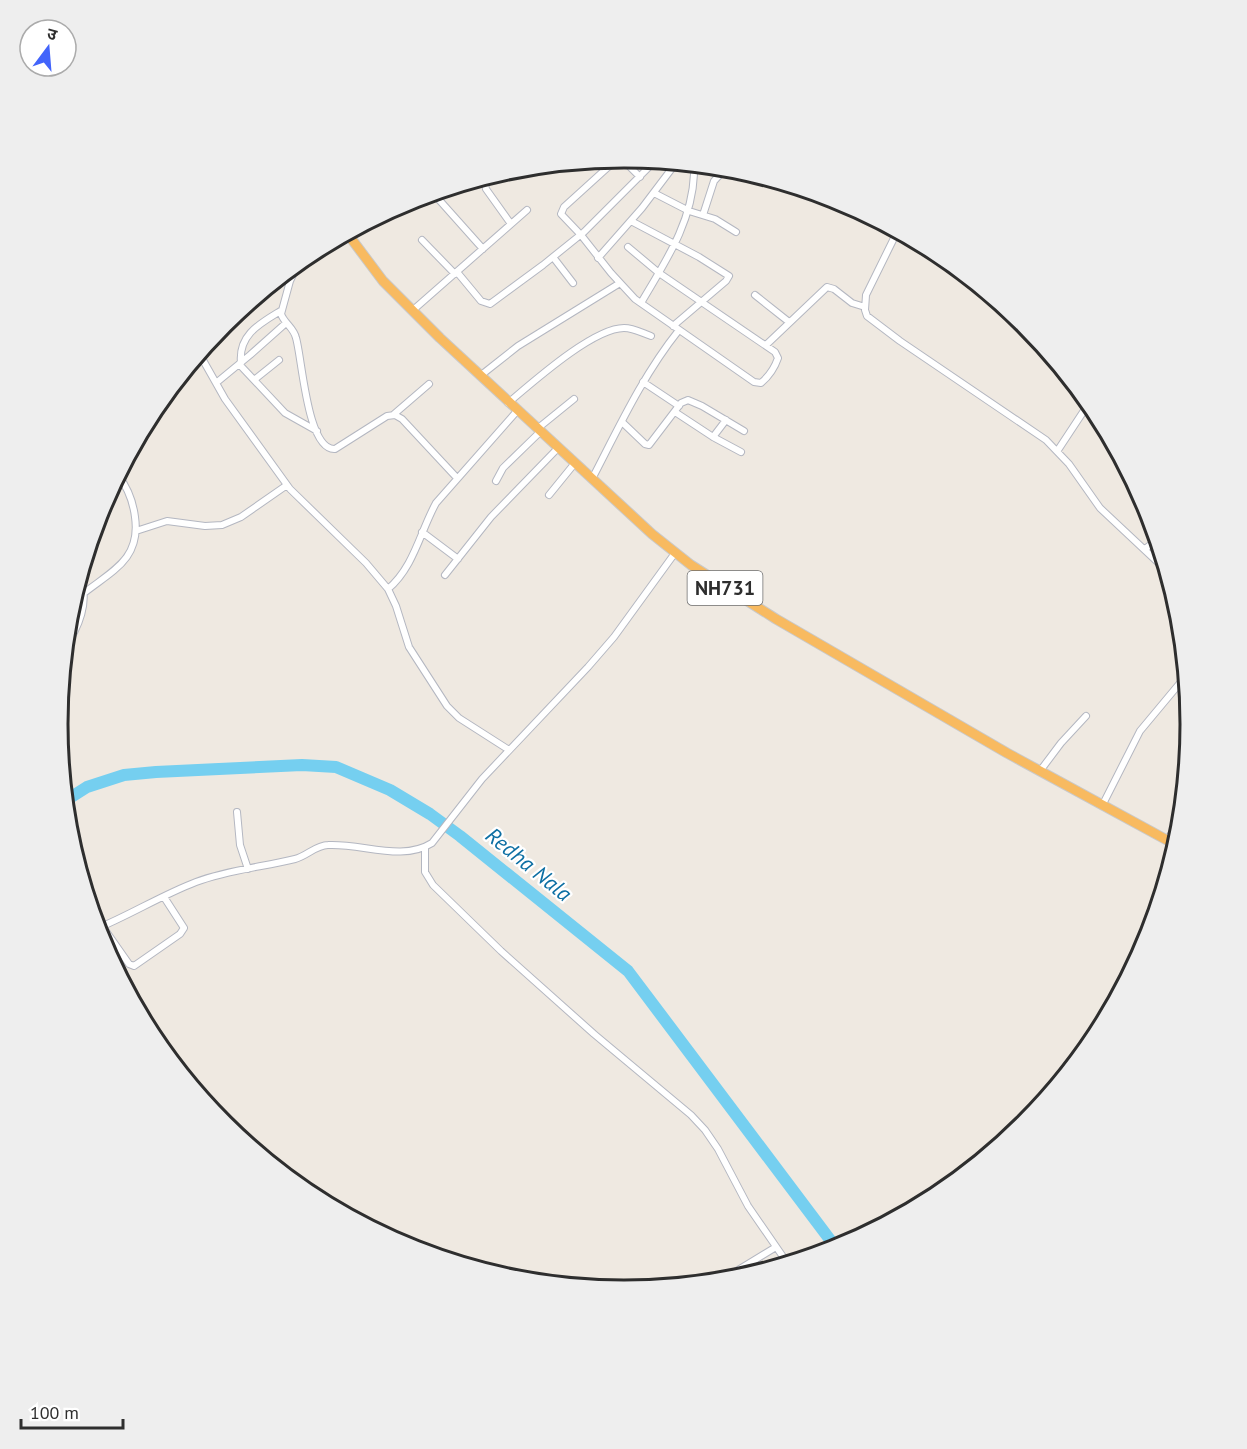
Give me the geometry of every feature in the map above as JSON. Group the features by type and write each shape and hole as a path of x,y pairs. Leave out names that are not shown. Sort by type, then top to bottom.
{"highway":[{"name":"NH731","path":"352,240 375,272 412,311 508,403 675,553 776,619 1040,771 1167,840"}],"street":[{"path":"631,168 640,177"},
{"path":"607,169 562,209 561,214 581,235 597,258 640,303 758,383 765,379 778,358 775,352 659,273 628,247"},
{"path":"422,240 481,301 490,304 581,235 647,169"},
{"path":"597,258 631,221 670,171"},
{"path":"640,303 675,244 689,211 694,174"},
{"path":"703,215 714,181 718,177"},
{"path":"485,186 511,224"},
{"path":"654,193 689,211 715,219 736,232"},
{"path":"439,200 483,249"},
{"path":"412,311 527,210"},
{"path":"592,478 643,382 676,328 729,276 699,257 631,221"},
{"path":"894,239 866,295 867,316 1058,450 1100,507 1153,557"},
{"path":"553,257 573,283"},
{"path":"294,277 282,310 283,319 297,339 304,388 317,431 325,446 332,450 387,416 393,415 429,384"},
{"path":"480,376 518,346 620,283"},
{"path":"766,345 827,287 834,289 852,303 865,307"},
{"path":"755,295 789,322"},
{"path":"282,310 256,326 246,337 241,350 240,364 285,413 317,431"},
{"path":"216,383 286,322"},
{"path":"508,403 585,343 622,328 635,329 651,336"},
{"path":"204,359 231,408 287,485 366,563 388,589 412,652 447,706 455,715 509,750"},
{"path":"254,380 279,360"},
{"path":"643,382 713,437 741,452"},
{"path":"496,481 503,468 538,430 574,399"},
{"path":"622,422 645,444 649,445 684,401 693,401 744,431"},
{"path":"388,589 402,574 436,503 517,411"},
{"path":"1058,450 1083,412"},
{"path":"393,415 402,419 457,478"},
{"path":"713,437 726,420"},
{"path":"445,575 496,512 558,448"},
{"path":"549,495 575,464"},
{"path":"76,627 80,620 84,593 121,565 132,551 136,531 130,495 123,483"},
{"path":"136,531 167,521 205,526 222,525 241,517 287,485"},
{"path":"422,532 458,560"},
{"path":"1145,549 1150,545"},
{"path":"106,925 211,877 298,858 325,845 394,851 425,847 432,843 509,750 614,637 675,553"},
{"path":"1102,806 1140,731 1178,686"},
{"path":"1040,771 1061,743 1086,716"},
{"path":"237,812 240,845 248,868"},
{"path":"425,847 425,872 433,885 568,1011 691,1115 705,1130 718,1149 748,1206 783,1257"},
{"path":"114,945 129,964 134,966 180,934 184,928 164,897"},
{"path":"742,1268 776,1247"}],"waterway":[{"name":"Redha Nala","path":"72,797 87,787 124,775 302,765 336,767 390,790 430,814 460,836 628,971 830,1240"}]}
